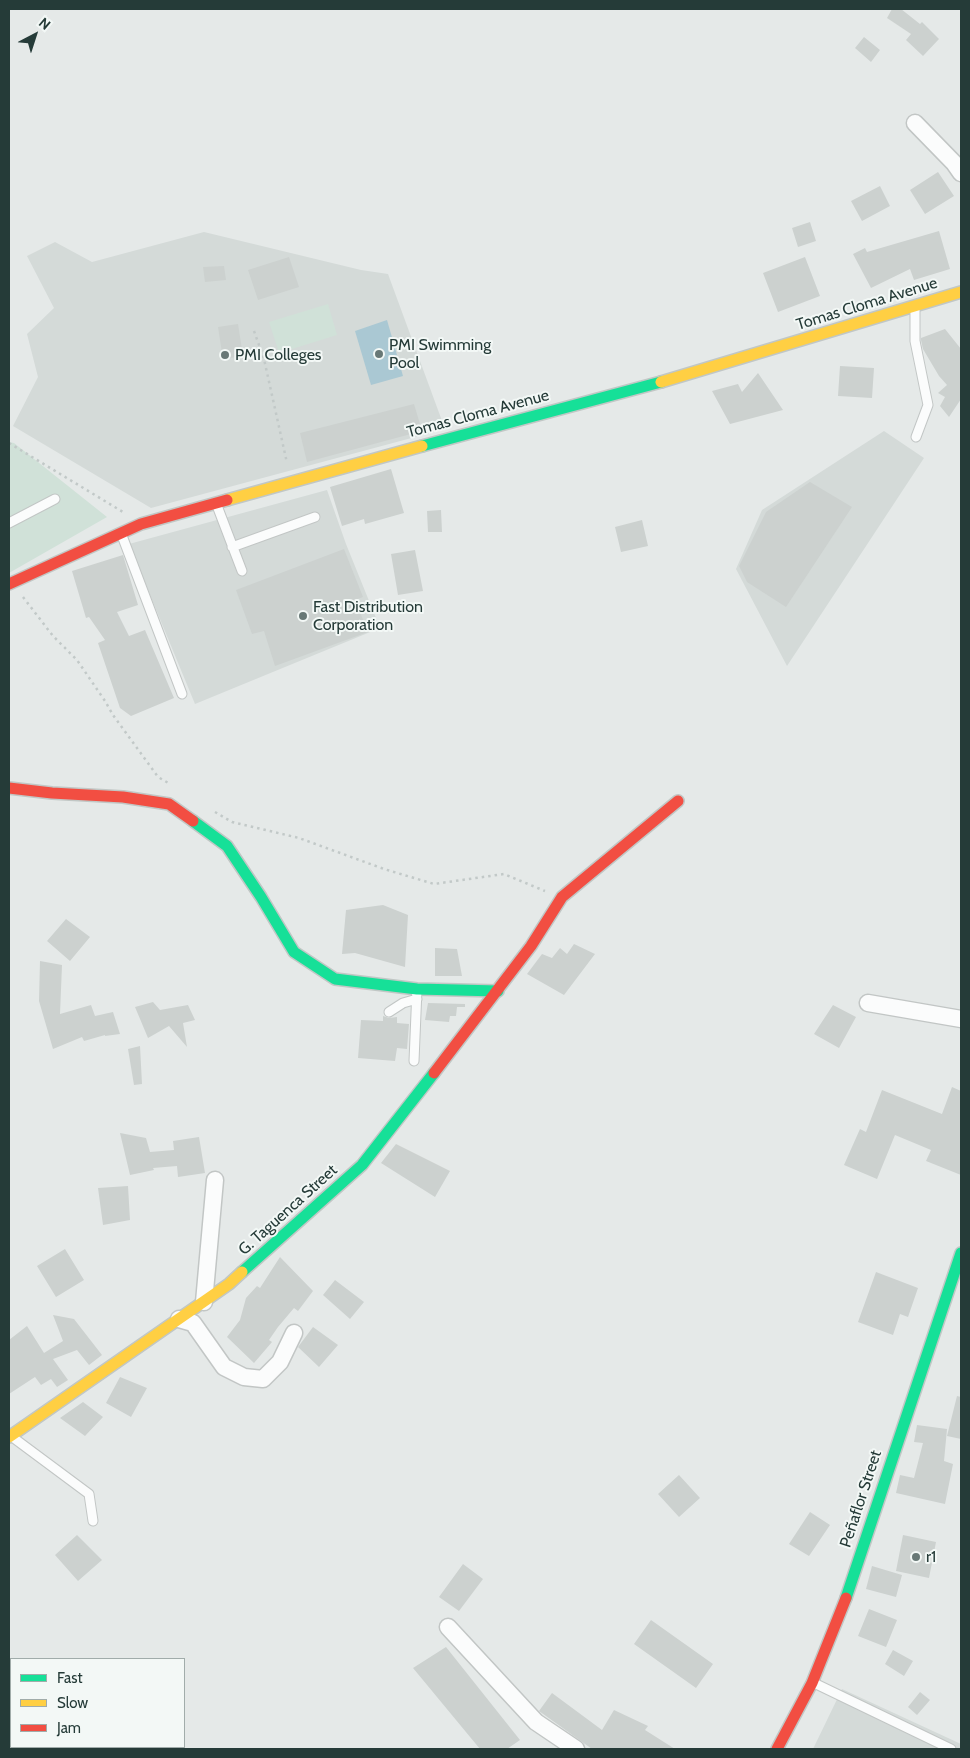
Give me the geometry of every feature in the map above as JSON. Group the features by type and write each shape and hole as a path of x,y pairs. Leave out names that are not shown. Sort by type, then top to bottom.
{"main road":[{"name":"Tomas Cloma Avenue","path":"10,582 141,524 464,434 618,394 961,292"},
{"path":"9,788 52,793 123,797 169,804 227,846 294,952 335,979 417,994 498,991"},
{"name":"G. Taguenca Street","path":"10,1437 236,1278 362,1165 498,991 531,946 562,897 678,801"},
{"name":"Peñaflor Street","path":"777,1749 812,1682 846,1598 961,1253"}],"street":[{"path":"915,123 954,163 961,173"},
{"path":"868,1003 961,1019"},
{"path":"204,1302 215,1180"},
{"path":"179,1319 193,1323 224,1367 244,1377 263,1379 280,1362 294,1333"},
{"path":"448,1627 536,1722 576,1749"}],"lane":[{"path":"915,307 915,341 928,405 916,437"},
{"path":"9,523 54,499"},
{"path":"216,503 242,571"},
{"path":"232,547 315,517"},
{"path":"121,533 182,694"},
{"path":"389,1012 417,994"},
{"path":"414,1061 417,994"},
{"path":"10,1437 89,1494 93,1521"},
{"path":"812,1682 951,1749"}],"path":[{"path":"254,331 264,359 291,482"},
{"path":"9,443 141,524"},
{"path":"10,582 53,636 77,660 105,700 113,716 158,777 174,787"},
{"path":"207,807 232,822 299,838 384,869 434,884 504,874 562,897"}],"shaded area":[{"name":"PMI Colleges","path":"204,232 361,270 388,274 445,429 151,508 13,426 38,377 27,334 54,308 27,256 55,242 92,262"},
{"path":"328,304 337,335 279,353 269,322"},
{"path":"884,431 924,458 787,666 736,569 762,510"},
{"path":"9,442 14,443 107,517 9,573"},
{"path":"327,490 346,544 380,628 195,704 129,544"},
{"path":"842,1689 961,1744 961,1749 813,1749"}],"water":[{"name":"PMI Swimming Pool","path":"387,320 403,376 371,385 355,331"}],"building":[{"path":"892,9 901,9 920,24 922,22 939,39 923,56 906,40 911,34 887,18"},
{"path":"864,37 880,50 871,62 855,48"},
{"path":"938,172 954,196 925,214 910,190"},
{"path":"880,186 890,206 862,221 851,201"},
{"path":"810,222 816,241 798,247 792,228"},
{"path":"939,231 950,269 914,280 910,269 871,288 853,254 865,248 867,252"},
{"path":"289,257 299,287 258,300 248,270"},
{"path":"805,257 820,296 778,312 763,273"},
{"path":"224,266 226,280 205,282 203,267"},
{"path":"238,324 243,356 223,359 218,327"},
{"path":"945,329 961,349 961,399 949,417 940,406 945,397 938,393 947,385 939,376 923,349 921,340 921,338"},
{"path":"840,366 874,368 872,398 838,396"},
{"path":"758,373 783,410 730,424 712,391 738,384 742,392"},
{"path":"414,404 422,431 307,462 300,433"},
{"path":"391,469 404,513 365,524 364,519 342,526 330,487"},
{"path":"810,482 852,507 786,607 747,582 739,566 766,512"},
{"path":"441,510 442,532 428,532 427,511"},
{"path":"642,520 648,546 621,552 615,527"},
{"name":"Fast Distribution Corporation","path":"344,549 363,597 355,600 368,632 275,666 264,631 252,634 236,590"},
{"path":"415,550 423,591 398,595 391,554"},
{"path":"123,555 138,605 117,612 129,636 145,630 174,698 131,716 120,708 98,643 105,640 89,617 86,618 72,571"},
{"path":"383,905 408,915 405,967 355,953 342,954 346,910"},
{"path":"66,919 90,937 70,961 47,941"},
{"path":"574,944 595,954 564,995 527,974 542,954 552,958 560,948 567,954"},
{"path":"435,948 457,949 462,976 435,976"},
{"path":"40,961 62,965 60,1014 91,1005 95,1016 113,1012 120,1034 105,1035 84,1041 82,1037 53,1049 39,1001"},
{"path":"153,1002 160,1010 188,1005 195,1020 183,1023 187,1047 169,1026 148,1038 135,1007"},
{"path":"428,1003 465,1004 465,1007 457,1007 456,1016 450,1016 449,1022 425,1020"},
{"path":"833,1005 856,1017 839,1048 814,1034"},
{"path":"383,1016 389,1018 397,1017 397,1023 409,1024 407,1049 397,1048 395,1061 358,1058 361,1020 383,1021"},
{"path":"140,1046 142,1084 134,1085 128,1049"},
{"path":"952,1087 961,1091 961,1175 926,1161 931,1150 895,1135 877,1179 844,1165 860,1129 866,1132 882,1090 942,1114"},
{"path":"120,1133 146,1138 150,1152 174,1150 173,1141 199,1137 205,1173 178,1177 177,1166 153,1168 154,1170 130,1175"},
{"path":"396,1144 450,1171 435,1197 381,1163"},
{"path":"128,1186 130,1220 103,1225 98,1188"},
{"path":"65,1249 84,1280 56,1297 37,1266"},
{"path":"280,1257 313,1291 298,1311 294,1308 278,1327 269,1340 272,1342 254,1363 227,1337 240,1320 246,1298 257,1286 260,1288"},
{"path":"876,1272 918,1288 908,1317 900,1314 893,1335 858,1322"},
{"path":"335,1280 364,1302 350,1319 323,1295"},
{"path":"53,1315 74,1319 102,1355 89,1365 77,1350 53,1359 68,1380 57,1387 51,1379 41,1385 35,1377 9,1394 9,1340 27,1326 44,1353 63,1341"},
{"path":"313,1327 338,1345 319,1367 298,1347"},
{"path":"120,1377 147,1388 131,1417 106,1403"},
{"path":"957,1396 961,1397 961,1439 947,1436"},
{"path":"83,1402 103,1417 85,1436 60,1418"},
{"path":"917,1425 947,1429 944,1461 953,1464 945,1504 896,1493 900,1475 914,1478 923,1443 914,1442"},
{"path":"679,1475 700,1498 679,1517 658,1494"},
{"path":"810,1512 830,1525 809,1556 789,1544"},
{"path":"77,1535 102,1560 78,1581 55,1555"},
{"name":"r1","path":"903,1535 936,1542 929,1578 896,1571"},
{"path":"463,1564 483,1579 459,1611 439,1597"},
{"path":"872,1566 902,1575 896,1597 866,1589"},
{"path":"869,1609 897,1620 886,1647 858,1636"},
{"path":"651,1620 713,1664 696,1688 634,1644"},
{"path":"446,1647 520,1740 507,1749 480,1749 413,1668"},
{"path":"893,1650 913,1661 904,1676 885,1664"},
{"path":"920,1692 930,1700 917,1715 908,1707"},
{"path":"552,1693 602,1730 614,1710 648,1726 645,1730 675,1749 592,1749 539,1711"}],"traffic: fast":[{"path":"422,446 661,382"},
{"path":"193,821 227,846 294,952 335,979 417,989 498,991"},
{"path":"242,1272 362,1165 434,1073"},
{"path":"846,1598 961,1253"}],"traffic: slow":[{"path":"661,382 961,292"},
{"path":"227,500 422,446"},
{"path":"9,1437 229,1284 242,1272"}],"traffic: jam":[{"path":"9,584 141,524 227,500"},
{"path":"9,788 52,793 123,797 169,804 193,821"},
{"path":"434,1073 531,946 562,897 678,801"},
{"path":"777,1749 812,1683 846,1598"}],"place":[{"name":"PMI Swimming Pool","path":"379,354"},
{"name":"PMI Colleges","path":"225,355"},
{"name":"Fast Distribution Corporation","path":"303,616"},
{"name":"r1","path":"916,1557"}]}
